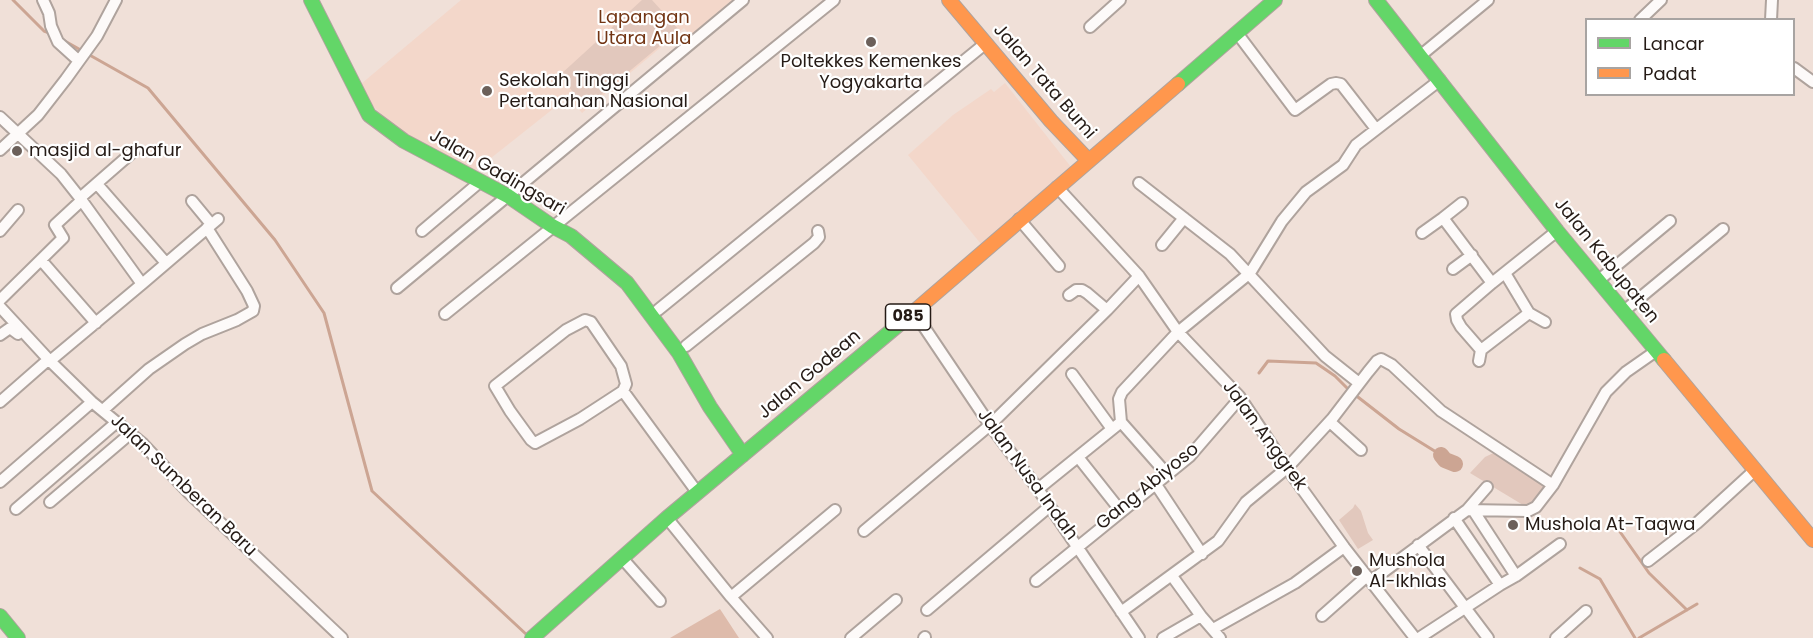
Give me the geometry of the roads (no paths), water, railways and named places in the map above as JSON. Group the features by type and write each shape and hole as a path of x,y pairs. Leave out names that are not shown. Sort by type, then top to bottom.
{"main road":[{"name":"Jalan Gadingsari","path":"311,0 369,115 404,141 508,196 574,238 627,283 679,353 710,407 743,455"},
{"name":"Jalan Tata Bumi","path":"949,0 1051,121 1088,160"},
{"name":"Jalan Godean","path":"535,635 697,492 914,312 1275,0"},
{"name":"Jalan Kabupaten","path":"1376,0 1557,231 1813,540"},
{"path":"0,616 18,638"}],"street":[{"path":"43,0 56,36 80,59"},
{"path":"0,150 38,115 90,46 116,0"},
{"path":"397,288 743,0"},
{"path":"445,314 834,0"},
{"path":"1090,27 1120,0"},
{"path":"1420,56 1488,0"},
{"path":"1642,18 1661,0"},
{"path":"1771,18 1772,0"},
{"path":"1237,33 1295,110 1336,82 1341,84 1376,129"},
{"path":"658,310 986,43"},
{"path":"1795,69 1813,82"},
{"path":"1038,489 1117,425 1119,399 1122,392 1178,332 1250,273 1282,221 1306,192 1343,165 1353,148 1440,80"},
{"path":"0,117 61,174 142,284"},
{"path":"0,300 63,238 56,225 135,150"},
{"path":"422,231 481,181"},
{"path":"1139,183 1213,239 1250,273 1354,391"},
{"path":"97,184 166,263"},
{"name":"Jalan Anggrek","path":"1057,187 1139,276 1178,332 1238,395 1344,547 1417,638"},
{"path":"103,410 149,369 185,344 253,311 254,306 247,291 212,224 192,201"},
{"path":"1422,234 1462,203"},
{"path":"2,225 18,210"},
{"path":"1162,245 1184,218"},
{"path":"1443,218 1492,282"},
{"path":"1019,219 1059,266"},
{"path":"1599,280 1670,221"},
{"path":"0,402 212,224"},
{"path":"1624,311 1723,229"},
{"path":"686,346 814,243 819,237 818,231"},
{"path":"1529,313 1480,355 1461,327 1456,314 1492,282 1557,231"},
{"path":"1453,269 1472,255"},
{"path":"41,260 96,323"},
{"path":"1504,273 1529,313 1545,322"},
{"path":"864,531 990,424 1139,276"},
{"path":"1069,295 1076,290 1082,290 1107,310"},
{"name":"Jalan Sumberan Baru","path":"0,307 47,362 131,433 189,493 342,638"},
{"name":"Jalan Nusa Indah","path":"914,312 990,424 1077,545 1139,638"},
{"path":"585,320 591,322 621,366 626,384 623,391 580,419 535,443 515,419 495,386 566,330 585,320"},
{"path":"0,335 6,329 14,329 39,358 47,362"},
{"path":"1470,510 1534,509 1553,486 1606,392 1626,372 1656,351"},
{"path":"1121,612 1202,554 1224,535 1246,502 1287,468 1330,422 1377,361 1386,360 1442,411 1553,486"},
{"path":"1072,374 1117,425 1166,473"},
{"path":"623,391 697,492"},
{"name":"Gang Abiyoso","path":"1036,580 1120,510 1190,456 1238,395"},
{"path":"0,482 93,402"},
{"path":"16,508 117,422"},
{"path":"1330,422 1360,450"},
{"path":"50,502 131,433"},
{"path":"1078,457 1120,510"},
{"path":"1648,561 1715,508 1755,470"},
{"path":"1155,483 1202,554"},
{"path":"1322,616 1369,579 1470,510 1487,487"},
{"path":"927,610 1050,506"},
{"path":"731,597 835,510"},
{"path":"1470,510 1516,576"},
{"path":"667,518 767,638"},
{"path":"1454,519 1500,585"},
{"path":"1417,638 1516,576 1560,544"},
{"path":"1419,545 1488,638"},
{"path":"1172,576 1216,634 1295,583 1344,547"},
{"path":"622,558 660,601"},
{"path":"851,638 896,600"},
{"path":"1556,638 1586,611"},
{"path":"1162,638 1201,616"}],"waterway":[{"path":"13,0 44,31 52,34"},
{"path":"63,40 148,88 275,240 324,313 372,491 527,635"},
{"path":"1259,373 1268,361 1316,363 1335,376 1349,390"},
{"path":"1354,394 1399,429 1441,455"},
{"path":"1441,455 1445,460 1455,464"},
{"path":"1611,519 1649,573 1687,610"},
{"path":"1580,568 1600,579 1635,638"},
{"path":"1639,638 1697,604"}],"place":[{"name":"Poltekkes Kemenkes Yogyakarta","path":"871,42"},
{"name":"Sekolah Tinggi Pertanahan Nasional","path":"487,91"},
{"name":"masjid al-ghafur","path":"17,151"},
{"name":"Mushola At-Taqwa","path":"1513,525"},
{"name":"Mushola Al-Ikhlas","path":"1357,571"}],"park label":[{"name":"Lapangan Utara Aula","path":"644,28"}]}
